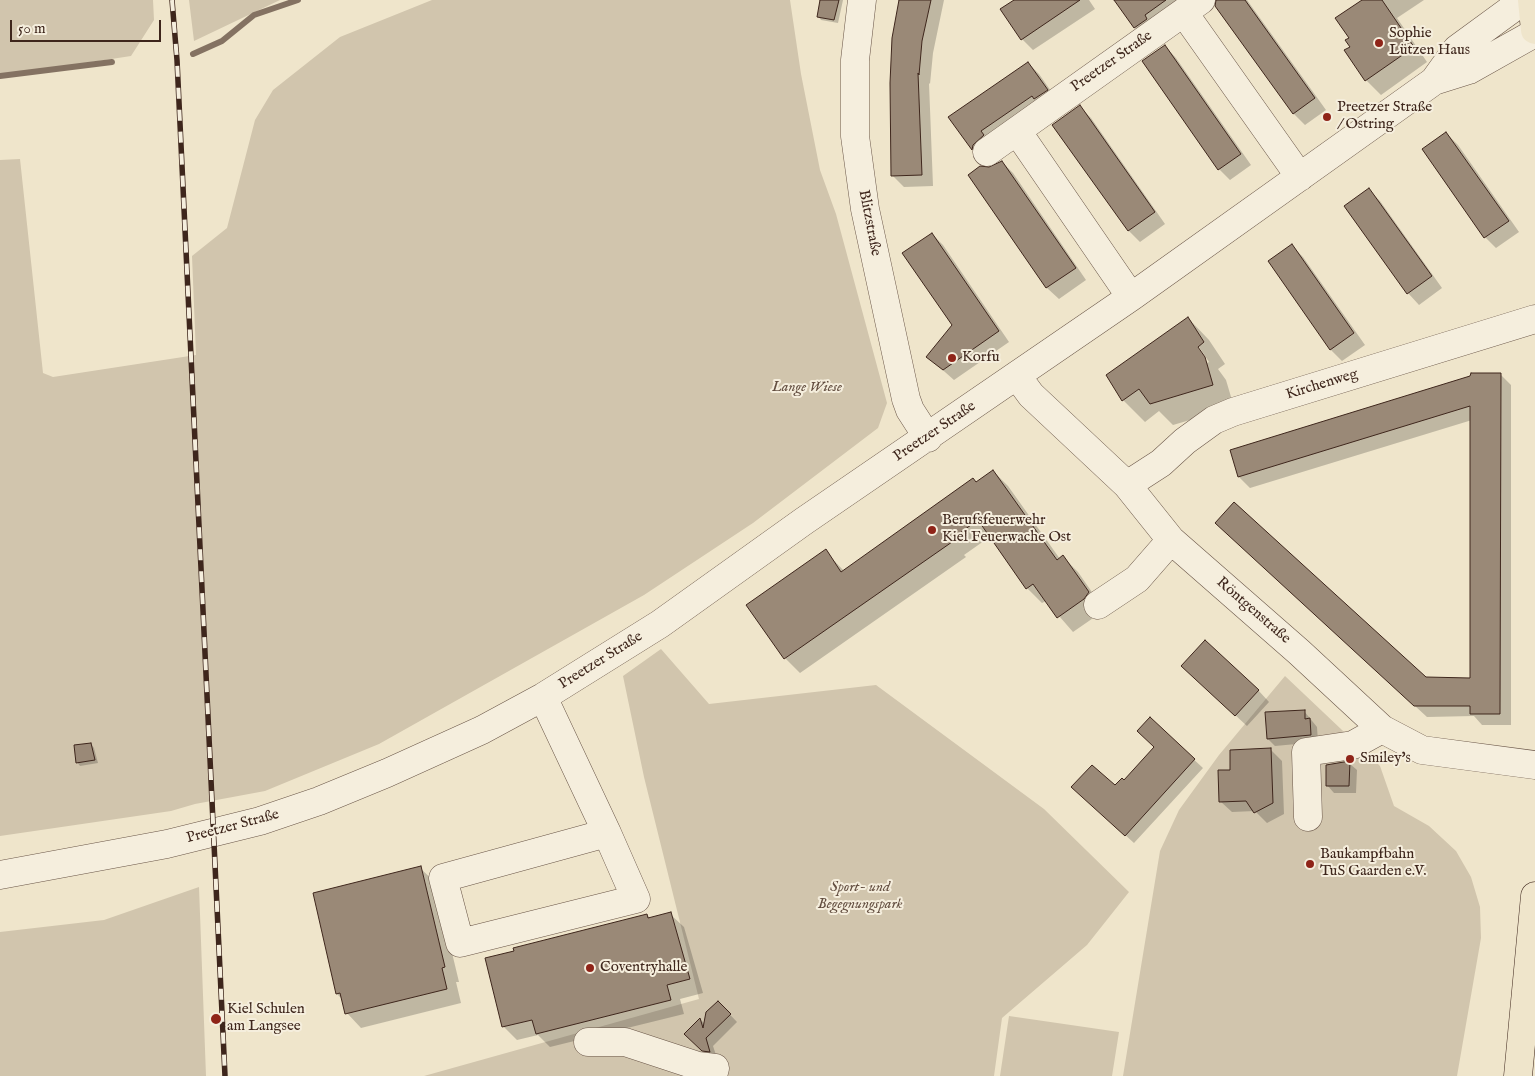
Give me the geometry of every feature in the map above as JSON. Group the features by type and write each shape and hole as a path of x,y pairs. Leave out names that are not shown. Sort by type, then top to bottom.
{"main road":[{"path":"1532,0 1535,31"},
{"path":"1518,1076 1535,896"}],"street":[{"name":"Blitzstraße","path":"862,0 855,60 855,136 865,209 906,399 910,410 928,438"},
{"name":"Preetzer Straße","path":"1434,81 1457,49 1524,0"},
{"name":"Preetzer Straße","path":"988,152 1192,6 1300,177"},
{"name":"Preetzer Straße","path":"0,875 167,844 260,821 319,801 387,774 482,730 543,697 631,644 804,521 928,438 1131,297 1434,81 1469,70 1535,31"},
{"path":"1017,131 1131,297"},
{"name":"Kirchenweg","path":"1127,485 1161,463 1185,441 1214,420 1233,412 1535,319"},
{"name":"Röntgenstraße","path":"1017,376 1031,395 1127,485 1171,540 1299,652 1382,729 1422,750 1535,765"},
{"path":"1098,605 1136,579 1171,540"},
{"path":"543,697 607,833 636,899 460,944 444,878 607,833"},
{"path":"1308,817 1306,752 1353,745 1382,729"},
{"path":"588,1042 625,1042 698,1066 714,1068 713,1076"}],"green space":[{"path":"0,0 153,0 154,20 131,56 0,76"},
{"path":"189,0 280,0 194,41"},
{"name":"Lange Wiese","path":"432,0 790,0 801,74 820,170 836,214 887,403 878,428 753,523 644,595 379,744 265,791 195,804 171,811 0,836 0,160 20,159 43,373 53,377 196,355 192,256 227,228 255,120 273,90 340,37"},
{"name":"Sport- und Begegnungspark","path":"661,649 709,704 876,685 1044,809 1129,892 1087,945 1002,1018 994,1076 424,1076 699,999 644,777 623,676"},
{"name":"Baukampfbahn TuS Gaarden e.V.","path":"1285,676 1380,766 1394,806 1429,826 1456,851 1471,877 1480,907 1481,938 1457,1076 1123,1076 1160,851 1179,810 1219,755"},
{"path":"199,887 206,1076 0,1076 0,932 104,920"},
{"path":"1009,1016 1119,1032 1112,1076 1000,1076"}],"building":[{"path":"820,0 839,0 834,20 817,17"},
{"path":"899,0 931,0 922,41 919,75 918,73 922,175 891,176 890,83 892,38"},
{"path":"1014,0 1080,0 1021,40 1000,9"},
{"path":"1114,0 1166,0 1145,15 1147,19 1134,28"},
{"path":"1216,0 1245,0 1315,98 1293,114 1215,6"},
{"name":"Sophie Lützen Haus","path":"1362,0 1382,0 1414,47 1365,81 1344,50 1350,47 1345,40 1349,38 1335,18"},
{"path":"1165,45 1241,154 1218,170 1142,61"},
{"path":"1028,62 1048,90 1034,99 1032,96 981,131 984,135 973,145 972,150 948,117"},
{"path":"1080,105 1155,212 1128,231 1052,125"},
{"path":"1446,132 1509,221 1484,238 1422,149"},
{"path":"1002,161 1076,268 1046,288 968,175 980,166 989,167"},
{"path":"1369,188 1432,276 1407,294 1344,206"},
{"path":"932,233 999,331 943,370 926,357 952,325 902,253"},
{"path":"1292,244 1354,333 1330,350 1268,261"},
{"path":"1188,317 1204,342 1198,347 1205,357 1213,385 1150,404 1139,389 1122,401 1106,375"},
{"path":"1471,373 1501,373 1500,714 1470,714 1470,706 1414,706 1215,523 1234,502 1426,677 1470,678 1470,406 1238,477 1230,450 1470,376"},
{"path":"993,470 1057,560 1063,555 1089,592 1084,599 1057,618 1033,584 1026,589 978,520 950,540 952,542 784,659 746,605 826,549 841,572 973,478 976,482"},
{"path":"1205,640 1259,690 1235,716 1181,666"},
{"path":"1305,710 1305,719 1310,718 1311,735 1267,739 1265,712"},
{"path":"1150,717 1195,759 1125,836 1071,787 1092,765 1115,785 1122,778 1124,780 1154,747 1137,731"},
{"path":"91,743 95,760 76,763 74,745"},
{"path":"1271,748 1273,803 1254,813 1246,801 1219,802 1218,770 1230,770 1230,750"},
{"path":"1350,761 1349,786 1326,786 1326,765"},
{"path":"421,866 445,967 442,968 447,989 345,1014 340,993 336,994 313,893"},
{"name":"Coventryhalle","path":"671,912 690,979 667,985 671,1000 536,1034 532,1020 502,1027 485,958 514,951 513,948 647,914 648,918"},
{"path":"718,1001 731,1014 706,1038 710,1052 702,1051 684,1034 700,1018 703,1028 706,1012"}],"waterway":[{"path":"193,54 222,41 254,15 298,0"},
{"path":"0,76 112,62"}],"railway":[{"path":"172,0 177,60 225,1076"}],"place":[{"name":"Sophie Lützen Haus","path":"1379,43"},
{"name":"Preetzer Straße / Ostring","path":"1327,117"},
{"name":"Korfu","path":"952,358"},
{"name":"Berufsfeuerwehr Kiel Feuerwache Ost","path":"932,530"},
{"name":"Smiley's","path":"1350,759"},
{"name":"Baukampfbahn TuS Gaarden e.V.","path":"1310,864"},
{"name":"Coventryhalle","path":"590,968"},
{"name":"Kiel Schulen am Langsee","path":"216,1019"}]}
